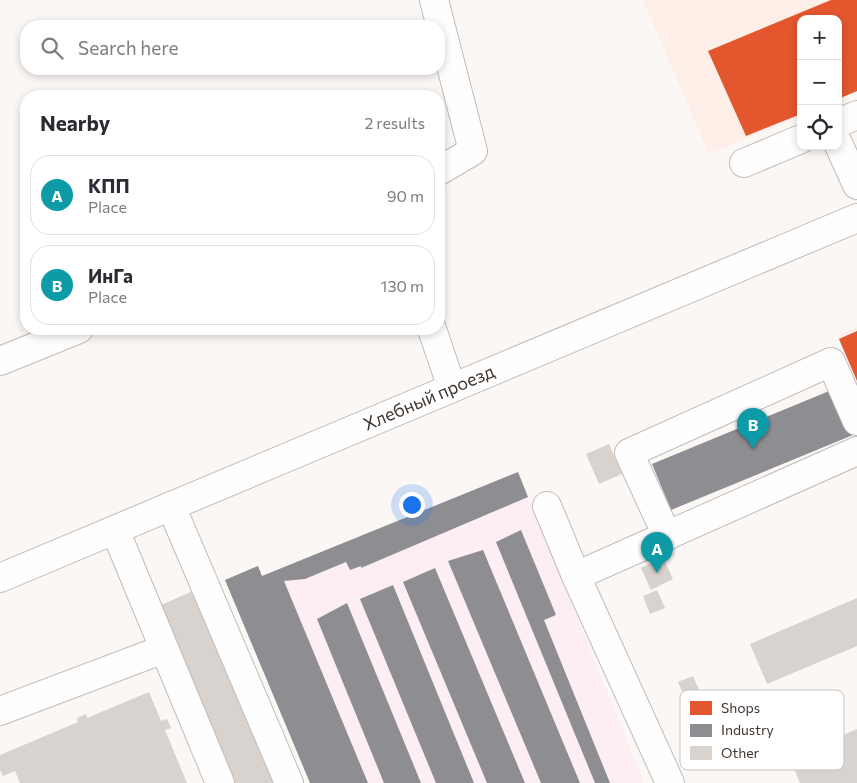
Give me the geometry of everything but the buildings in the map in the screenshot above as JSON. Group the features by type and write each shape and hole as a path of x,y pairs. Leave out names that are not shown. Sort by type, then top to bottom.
{"street":[{"path":"434,0 439,20"},
{"path":"445,43 473,151 445,167"},
{"path":"842,121 857,115"},
{"path":"744,163 797,141"},
{"path":"841,150 857,185"},
{"name":"Хлебный проезд","path":"0,578 857,218"},
{"path":"0,361 64,335"},
{"path":"434,335 452,388"},
{"path":"667,536 629,453 832,362 857,421"},
{"path":"576,576 857,451"},
{"path":"171,506 289,783"},
{"path":"547,506 576,576 670,783"},
{"path":"115,530 220,783"},
{"path":"0,711 164,649"}],"shaded area":[{"path":"643,0 857,0 857,92 842,98 842,15 797,15 797,118 709,154"},
{"path":"857,327 857,384 837,336"},
{"path":"518,472 644,783 349,783 262,576"}],"place":[{"name":"ИнГа","path":"753,449"},
{"name":"КПП","path":"657,573"}]}
